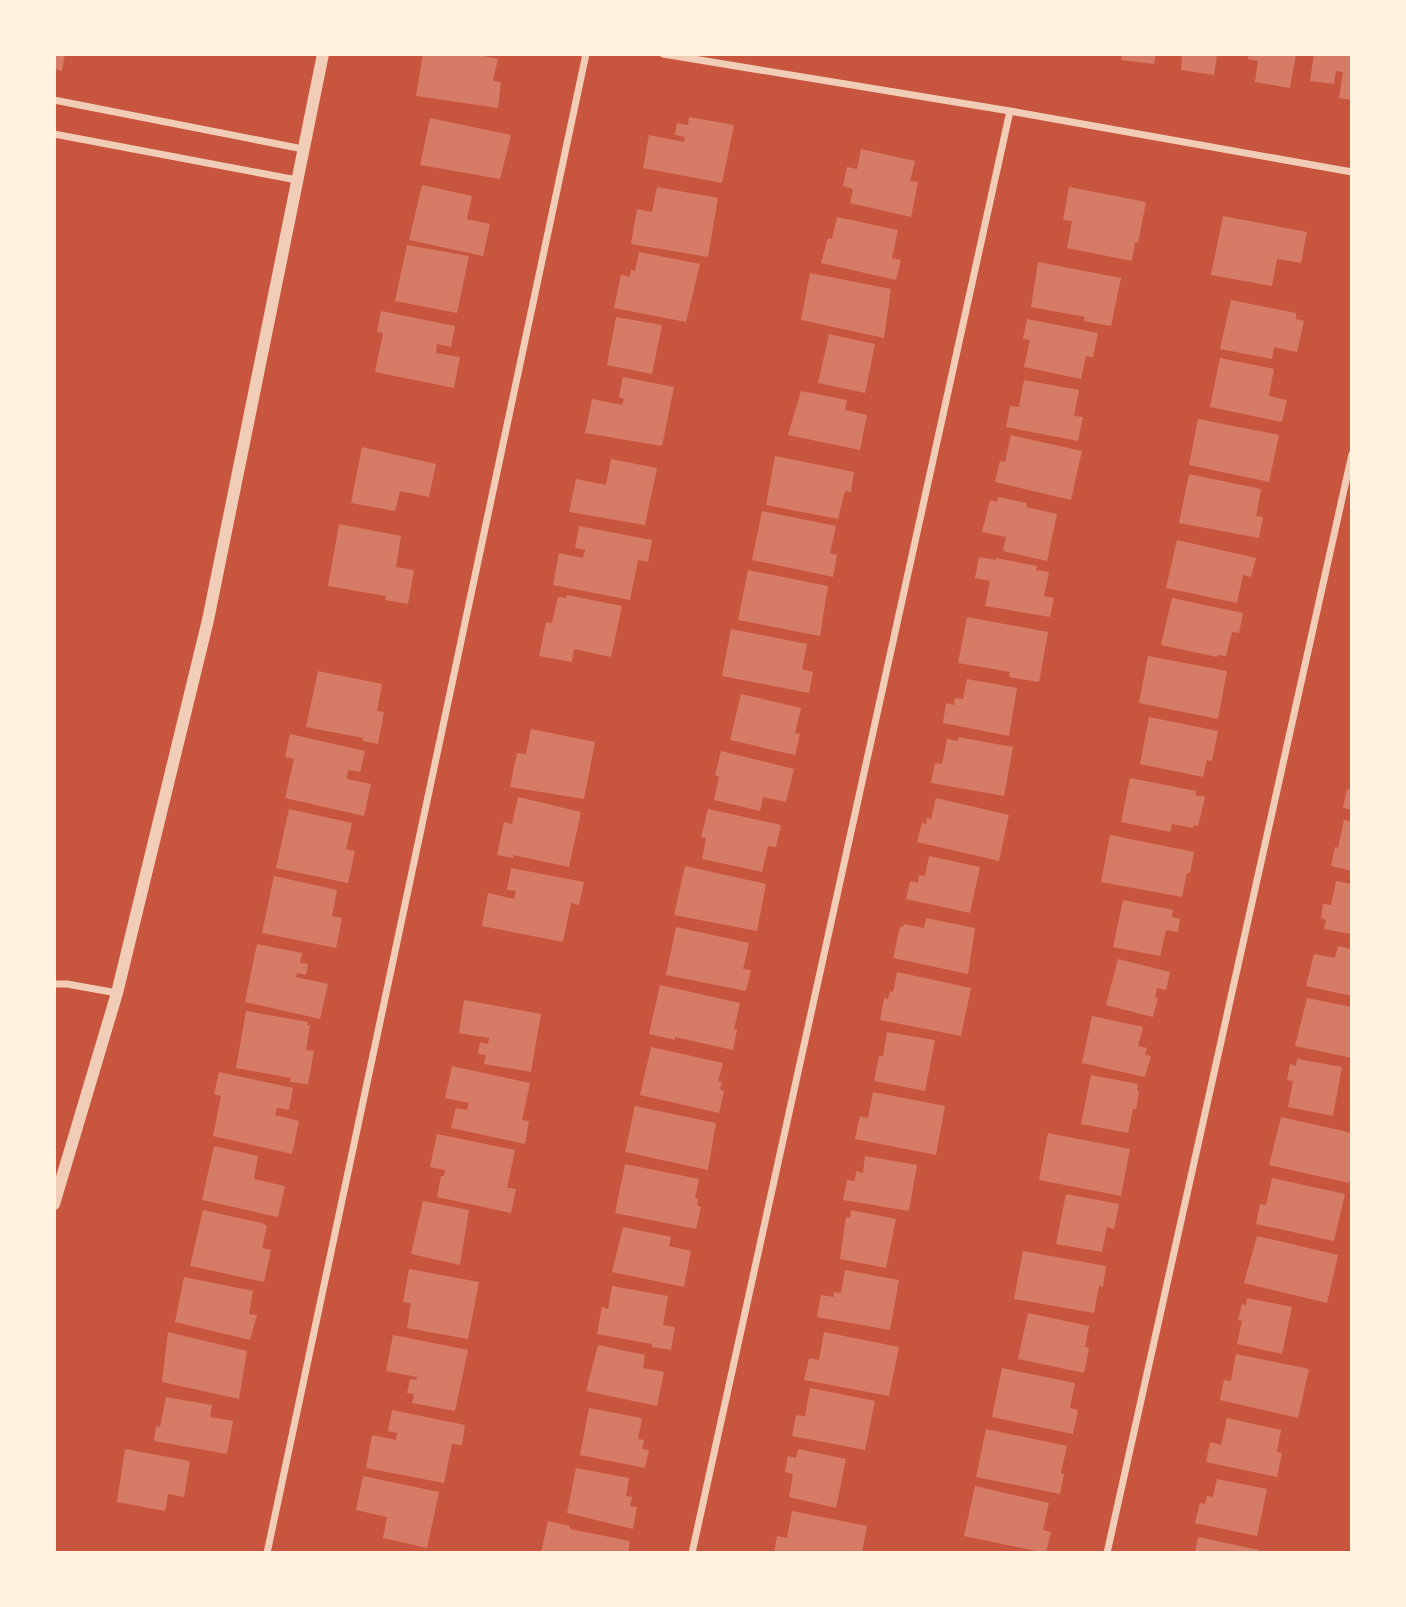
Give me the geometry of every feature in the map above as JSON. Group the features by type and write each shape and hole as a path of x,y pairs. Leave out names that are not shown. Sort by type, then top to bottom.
{"street":[{"path":"54,1204 117,993 208,620 323,54"},
{"path":"267,1553 586,54"},
{"path":"663,54 1010,111 1352,172"},
{"path":"54,100 303,149"},
{"path":"692,1553 1010,111"},
{"path":"54,134 297,180"},
{"path":"1107,1553 1352,454"},
{"path":"54,984 117,993"}],"building":[{"path":"54,54 65,54 62,71 54,69"},
{"path":"423,54 475,54 498,59 493,81 501,82 498,108 416,96"},
{"path":"1122,54 1156,54 1154,64 1121,60"},
{"path":"1182,54 1217,54 1214,75 1181,70"},
{"path":"1249,54 1296,54 1290,88 1255,82 1258,61 1248,59"},
{"path":"1314,54 1352,54 1352,100 1339,98 1343,72 1336,71 1334,84 1310,81"},
{"path":"689,117 734,125 722,183 643,168 649,135 684,142 685,137 675,135 677,123 688,125"},
{"path":"430,118 511,135 500,179 420,165"},
{"path":"861,149 915,161 910,181 918,182 911,217 850,203 853,189 843,186 847,167 857,169"},
{"path":"422,185 472,196 467,219 490,224 483,256 409,240"},
{"path":"657,187 718,198 708,257 631,244 637,209 652,212"},
{"path":"1069,187 1146,202 1132,261 1067,248 1072,221 1063,220"},
{"path":"1223,216 1307,232 1301,263 1277,259 1272,286 1211,275"},
{"path":"837,217 898,230 892,258 901,260 896,280 821,263 828,238 832,239"},
{"path":"407,245 469,256 457,313 395,301"},
{"path":"639,252 700,264 686,322 614,308 621,275 630,277 631,270 635,271"},
{"path":"1038,262 1121,278 1111,326 1084,321 1085,317 1031,307"},
{"path":"810,273 891,289 884,338 801,320"},
{"path":"1231,300 1296,313 1296,319 1304,321 1297,352 1274,347 1272,359 1220,349"},
{"path":"381,311 455,326 451,347 437,344 436,353 460,357 454,388 375,372 383,333 377,332"},
{"path":"616,317 662,325 652,374 607,365"},
{"path":"1027,319 1098,333 1093,357 1086,356 1081,379 1024,367 1030,340 1023,339"},
{"path":"829,334 875,344 865,393 818,383"},
{"path":"1220,358 1274,369 1269,396 1287,400 1282,422 1210,407"},
{"path":"623,377 674,387 662,446 585,433 592,399 622,405 624,399 619,397"},
{"path":"1024,380 1079,390 1074,416 1083,417 1078,441 1006,427 1010,406 1019,407"},
{"path":"801,391 847,400 845,410 867,415 860,450 788,435"},
{"path":"1198,419 1279,435 1269,482 1189,465"},
{"path":"1011,435 1082,451 1071,500 995,482 1000,461 1005,462"},
{"path":"362,447 436,464 429,497 400,491 395,511 351,503"},
{"path":"775,456 854,472 851,492 845,491 838,519 766,505"},
{"path":"611,459 657,468 645,525 569,512 576,479 606,485"},
{"path":"1189,474 1261,489 1256,516 1263,517 1259,538 1179,523"},
{"path":"998,497 1027,503 1026,507 1057,514 1047,561 1003,551 1006,537 982,532 990,500 997,502"},
{"path":"762,511 836,526 830,553 837,555 833,577 752,560"},
{"path":"339,524 401,536 396,567 414,570 408,604 385,600 386,596 328,586"},
{"path":"579,526 652,540 648,562 638,560 630,600 553,585 559,553 583,558 585,550 575,548"},
{"path":"1177,540 1256,558 1251,577 1243,575 1237,603 1166,588"},
{"path":"979,557 1037,566 1036,570 1049,572 1044,596 1054,598 1050,617 985,606 990,581 975,578"},
{"path":"748,570 828,586 820,636 738,620"},
{"path":"567,595 622,606 611,657 574,649 572,662 539,656 546,622 552,623 558,597 566,598"},
{"path":"1172,598 1243,613 1239,633 1232,632 1226,656 1217,657 1161,645"},
{"path":"967,617 1048,632 1039,682 1009,677 1010,672 958,663"},
{"path":"731,629 807,644 802,669 813,672 809,693 722,676"},
{"path":"1148,656 1227,671 1218,719 1139,703"},
{"path":"318,671 382,684 377,711 384,712 378,744 363,741 363,738 306,727"},
{"path":"967,679 1017,688 1009,736 943,723 946,703 954,705 955,698 963,699"},
{"path":"741,694 801,708 795,733 800,734 795,755 730,740"},
{"path":"1149,717 1218,731 1212,761 1207,760 1203,777 1140,764"},
{"path":"531,729 595,742 584,799 510,787 517,753 526,754"},
{"path":"290,734 365,751 360,772 348,770 347,779 371,784 364,816 285,798 294,759 285,757"},
{"path":"958,737 1013,747 1004,796 931,783 935,763 942,764 947,739 958,741"},
{"path":"721,751 794,769 786,802 763,797 760,811 714,800 719,777 715,775"},
{"path":"1130,778 1196,791 1195,795 1205,797 1198,826 1194,825 1193,828 1172,824 1170,832 1121,822"},
{"path":"1347,789 1352,790 1352,810 1343,808"},
{"path":"518,797 581,812 569,867 513,855 513,858 497,855 504,822 512,824"},
{"path":"936,798 1009,815 999,861 917,842 922,823 926,824 927,818 931,819"},
{"path":"289,809 352,823 346,849 355,851 348,883 276,868"},
{"path":"708,809 781,825 776,847 768,846 762,872 702,859 706,838 701,837"},
{"path":"1344,820 1352,821 1352,871 1331,866"},
{"path":"1110,835 1194,852 1182,897 1101,882"},
{"path":"929,856 980,867 970,913 906,899 910,881 918,883 919,875 925,876"},
{"path":"685,866 766,884 757,931 674,915"},
{"path":"511,868 584,882 579,905 571,903 563,942 482,926 488,893 514,899 516,891 507,890"},
{"path":"274,876 337,890 332,916 342,918 336,948 262,933"},
{"path":"1336,881 1352,884 1352,934 1324,929 1326,920 1321,918 1323,904 1331,905"},
{"path":"1123,900 1173,910 1172,917 1180,919 1178,932 1166,930 1160,956 1113,947"},
{"path":"926,918 975,928 968,974 893,958 900,927 904,924 924,928"},
{"path":"676,927 749,943 743,969 751,970 746,991 666,975"},
{"path":"257,944 302,953 300,963 308,964 306,975 297,973 296,977 328,984 320,1019 245,1002"},
{"path":"1338,946 1352,949 1352,996 1306,986 1314,954 1335,958"},
{"path":"1118,959 1170,972 1166,990 1157,988 1155,997 1158,998 1153,1017 1106,1005"},
{"path":"897,972 971,988 961,1036 880,1020 884,998 888,999 890,991 893,992"},
{"path":"660,985 740,1003 734,1029 737,1030 733,1050 649,1034"},
{"path":"1307,998 1352,1007 1352,1058 1295,1046"},
{"path":"464,1000 541,1014 531,1072 484,1064 486,1055 478,1054 480,1042 488,1044 489,1038 459,1033"},
{"path":"246,1011 308,1022 307,1025 310,1025 306,1050 314,1051 308,1084 290,1082 291,1078 236,1068"},
{"path":"1092,1016 1143,1027 1138,1046 1147,1048 1145,1055 1151,1056 1145,1077 1082,1063"},
{"path":"887,1032 935,1040 925,1091 874,1081 879,1056 883,1056"},
{"path":"651,1047 723,1063 718,1081 722,1082 720,1089 724,1091 719,1113 640,1095"},
{"path":"1297,1059 1342,1067 1333,1116 1288,1107 1293,1081 1287,1080 1290,1064 1296,1066"},
{"path":"452,1066 530,1083 522,1120 529,1121 525,1144 451,1128 456,1108 467,1110 469,1103 445,1098"},
{"path":"219,1072 293,1088 289,1110 277,1108 275,1115 299,1121 292,1154 213,1136 221,1096 214,1094"},
{"path":"1091,1075 1138,1084 1136,1109 1133,1109 1128,1133 1081,1124"},
{"path":"873,1092 945,1106 936,1155 855,1139 860,1116 868,1118"},
{"path":"635,1106 716,1123 708,1170 625,1152"},
{"path":"1281,1117 1352,1133 1352,1171 1349,1183 1269,1165"},
{"path":"1048,1133 1130,1149 1121,1196 1039,1180"},
{"path":"437,1134 515,1150 507,1188 516,1189 511,1213 437,1197 441,1176 444,1176 445,1170 430,1167"},
{"path":"214,1146 258,1156 254,1179 285,1186 278,1217 202,1200"},
{"path":"865,1156 917,1165 909,1211 843,1200 847,1180 855,1181 856,1171 863,1173"},
{"path":"625,1164 699,1179 695,1198 698,1199 697,1205 701,1207 696,1229 615,1213"},
{"path":"1272,1178 1345,1194 1334,1241 1256,1224 1260,1204 1266,1205"},
{"path":"1066,1194 1119,1204 1114,1229 1107,1227 1102,1252 1056,1244"},
{"path":"423,1201 469,1210 460,1265 411,1254"},
{"path":"203,1210 267,1226 262,1248 271,1250 264,1282 190,1266"},
{"path":"851,1210 896,1219 886,1268 840,1259 846,1217 850,1218"},
{"path":"623,1227 671,1237 669,1246 691,1251 684,1287 612,1272"},
{"path":"1257,1236 1338,1255 1327,1303 1244,1283"},
{"path":"1023,1251 1106,1266 1103,1287 1099,1286 1094,1313 1014,1299"},
{"path":"409,1269 479,1282 468,1339 407,1328 411,1303 403,1302"},
{"path":"845,1270 899,1280 890,1330 817,1317 821,1295 834,1297 834,1292 841,1293"},
{"path":"184,1277 253,1291 249,1314 257,1315 250,1340 175,1322"},
{"path":"612,1286 668,1296 663,1325 675,1327 671,1350 597,1334 602,1307 608,1309"},
{"path":"1247,1298 1292,1307 1282,1354 1237,1344 1242,1321 1238,1320 1242,1304 1246,1305"},
{"path":"1028,1313 1089,1326 1085,1347 1089,1348 1084,1373 1018,1359"},
{"path":"168,1332 247,1351 239,1399 162,1382"},
{"path":"824,1332 899,1347 889,1396 804,1380 809,1358 819,1360"},
{"path":"393,1335 468,1350 455,1411 412,1403 414,1394 407,1393 410,1379 416,1380 417,1377 386,1371"},
{"path":"598,1345 645,1355 643,1368 664,1372 657,1406 586,1391"},
{"path":"1236,1354 1309,1369 1298,1418 1220,1400 1224,1380 1231,1381"},
{"path":"1002,1368 1075,1383 1070,1408 1078,1410 1073,1434 992,1417"},
{"path":"810,1388 875,1401 865,1450 792,1436 796,1415 805,1416"},
{"path":"166,1397 212,1405 210,1417 233,1421 227,1454 154,1441 156,1426 160,1427"},
{"path":"589,1408 642,1418 638,1439 644,1440 642,1449 649,1450 645,1468 580,1455"},
{"path":"392,1410 465,1425 462,1445 452,1444 444,1483 366,1468 372,1435 396,1440 397,1433 388,1431"},
{"path":"1227,1418 1281,1430 1277,1452 1282,1453 1277,1477 1206,1462 1210,1442 1221,1445"},
{"path":"986,1429 1067,1446 1060,1494 976,1477"},
{"path":"125,1449 190,1461 184,1497 168,1494 165,1511 117,1502"},
{"path":"798,1449 846,1459 836,1508 789,1497 793,1474 785,1472 788,1456 796,1458"},
{"path":"576,1468 629,1478 626,1496 632,1497 630,1506 637,1507 633,1529 567,1513"},
{"path":"363,1476 439,1492 427,1548 383,1538 387,1517 356,1510"},
{"path":"1217,1479 1267,1489 1257,1536 1195,1523 1200,1503 1205,1504 1207,1496 1213,1497"},
{"path":"975,1486 1049,1503 1043,1530 1051,1532 1046,1553 964,1536"},
{"path":"792,1511 867,1526 862,1553 774,1553 777,1536 787,1538"},
{"path":"548,1521 570,1526 570,1529 630,1541 628,1553 541,1553"},
{"path":"1198,1537 1259,1550 1258,1553 1195,1553"}]}
